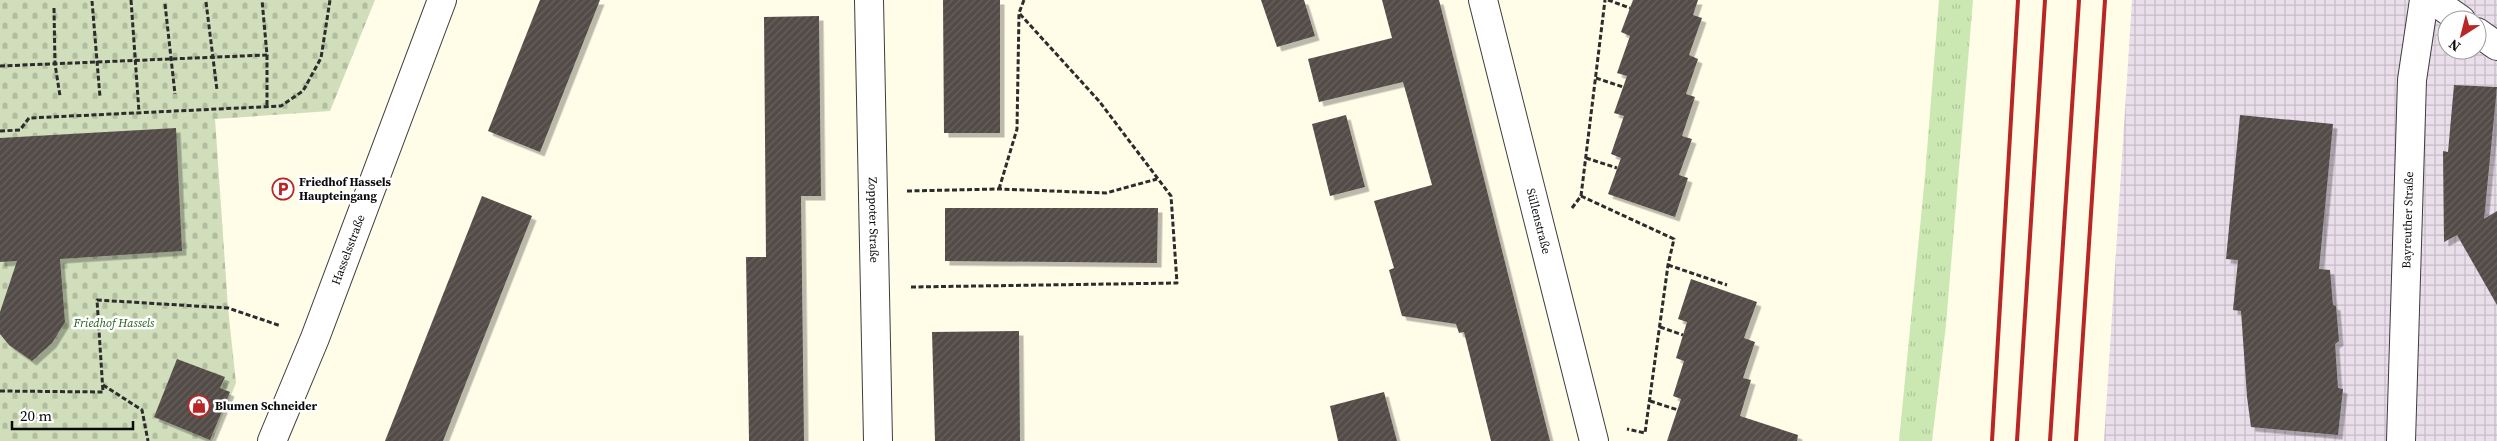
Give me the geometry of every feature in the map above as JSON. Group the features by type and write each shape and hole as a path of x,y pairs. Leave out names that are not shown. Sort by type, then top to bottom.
{"street":[{"name":"Hasselsstraße","path":"272,441 315,338 442,0"},
{"name":"Zoppoter Straße","path":"869,0 878,441"},
{"name":"Süllenstraße","path":"1483,0 1594,441"},
{"name":"Bayreuther Straße","path":"2401,441 2412,80 2424,0"},
{"path":"2433,0 2447,10"}],"path":[{"path":"131,0 139,112"},
{"path":"262,0 267,55 267,107"},
{"path":"0,131 20,130 29,118 281,106 303,91 321,58 330,0"},
{"path":"999,189 1017,130 1019,13 1024,0"},
{"path":"1568,214 1581,196 1607,0 1630,8"},
{"path":"92,1 100,97"},
{"path":"206,2 217,90"},
{"path":"165,4 174,94"},
{"path":"54,8 54,64 60,96"},
{"path":"876,287 992,288 1177,283 1170,196 1099,101 1019,13"},
{"path":"0,66 267,55"},
{"path":"1596,78 1623,87"},
{"path":"1586,158 1617,168"},
{"path":"874,192 999,189 1106,193 1157,178"},
{"path":"1581,196 1674,239 1668,266 1645,433 1622,427"},
{"path":"1668,266 1727,285"},
{"path":"0,391 103,392 97,300 228,308 315,338"},
{"path":"1660,327 1683,335"},
{"path":"103,385 142,410 148,441"},
{"path":"1650,401 1678,410"}],"shaded area":[{"path":"2132,0 2497,0 2497,441 2104,441"}],"green space":[{"name":"Friedhof Hassels","path":"0,0 375,0 330,111 215,119 228,308 236,383 212,441 0,441"},
{"path":"1939,0 1973,0 1946,325 1932,441 1899,441 1925,176"}],"building":[{"path":"540,0 600,0 540,152 488,131"},
{"path":"943,0 1000,0 1000,133 944,133"},
{"path":"1261,0 1304,0 1315,36 1277,47"},
{"path":"1382,0 1439,0 1550,441 1491,441 1464,332 1459,333 1456,324 1402,316 1389,270 1394,268 1374,201 1432,185 1403,82 1319,102 1308,59 1392,38"},
{"path":"1633,0 1698,0 1693,15 1702,18 1689,55 1698,59 1686,94 1695,97 1682,136 1692,139 1679,175 1688,178 1675,217 1608,194 1621,158 1611,154 1624,116 1614,113 1627,76 1617,73 1630,36 1621,32"},
{"path":"819,16 821,196 801,196 804,441 749,441 746,257 766,257 764,17"},
{"path":"2454,85 2497,87 2484,219 2497,211 2497,305 2457,235 2444,242 2443,151 2448,152"},
{"path":"1346,115 1365,187 1330,196 1312,124"},
{"path":"2240,115 2333,124 2319,269 2330,270 2333,305 2336,306 2339,341 2335,344 2338,388 2343,389 2338,435 2251,427 2241,311 2233,310 2238,260 2226,259"},
{"path":"176,128 182,251 60,259 65,322 52,343 32,361 9,345 0,334 0,312 17,261 0,262 0,138"},
{"path":"482,196 532,216 443,441 385,441"},
{"path":"945,208 1158,208 1157,263 945,261"},
{"path":"1691,279 1757,302 1744,338 1755,342 1743,378 1751,380 1740,416 1798,435 1797,441 1667,441 1681,399 1673,396 1684,361 1676,358 1687,322 1678,319"},
{"path":"1019,331 1020,441 935,441 932,332"},
{"path":"177,359 225,377 220,388 230,392 210,440 154,417"},
{"path":"1384,392 1397,441 1338,441 1330,406"}],"railway":[{"path":"1992,441 2018,0"},
{"path":"2017,441 2045,0"},
{"path":"2050,441 2079,0"},
{"path":"2076,441 2105,0"}],"place":[{"name":"Friedhof Hassels Haupteingang","path":"283,189"},
{"name":"Blumen Schneider","path":"199,406"}]}
